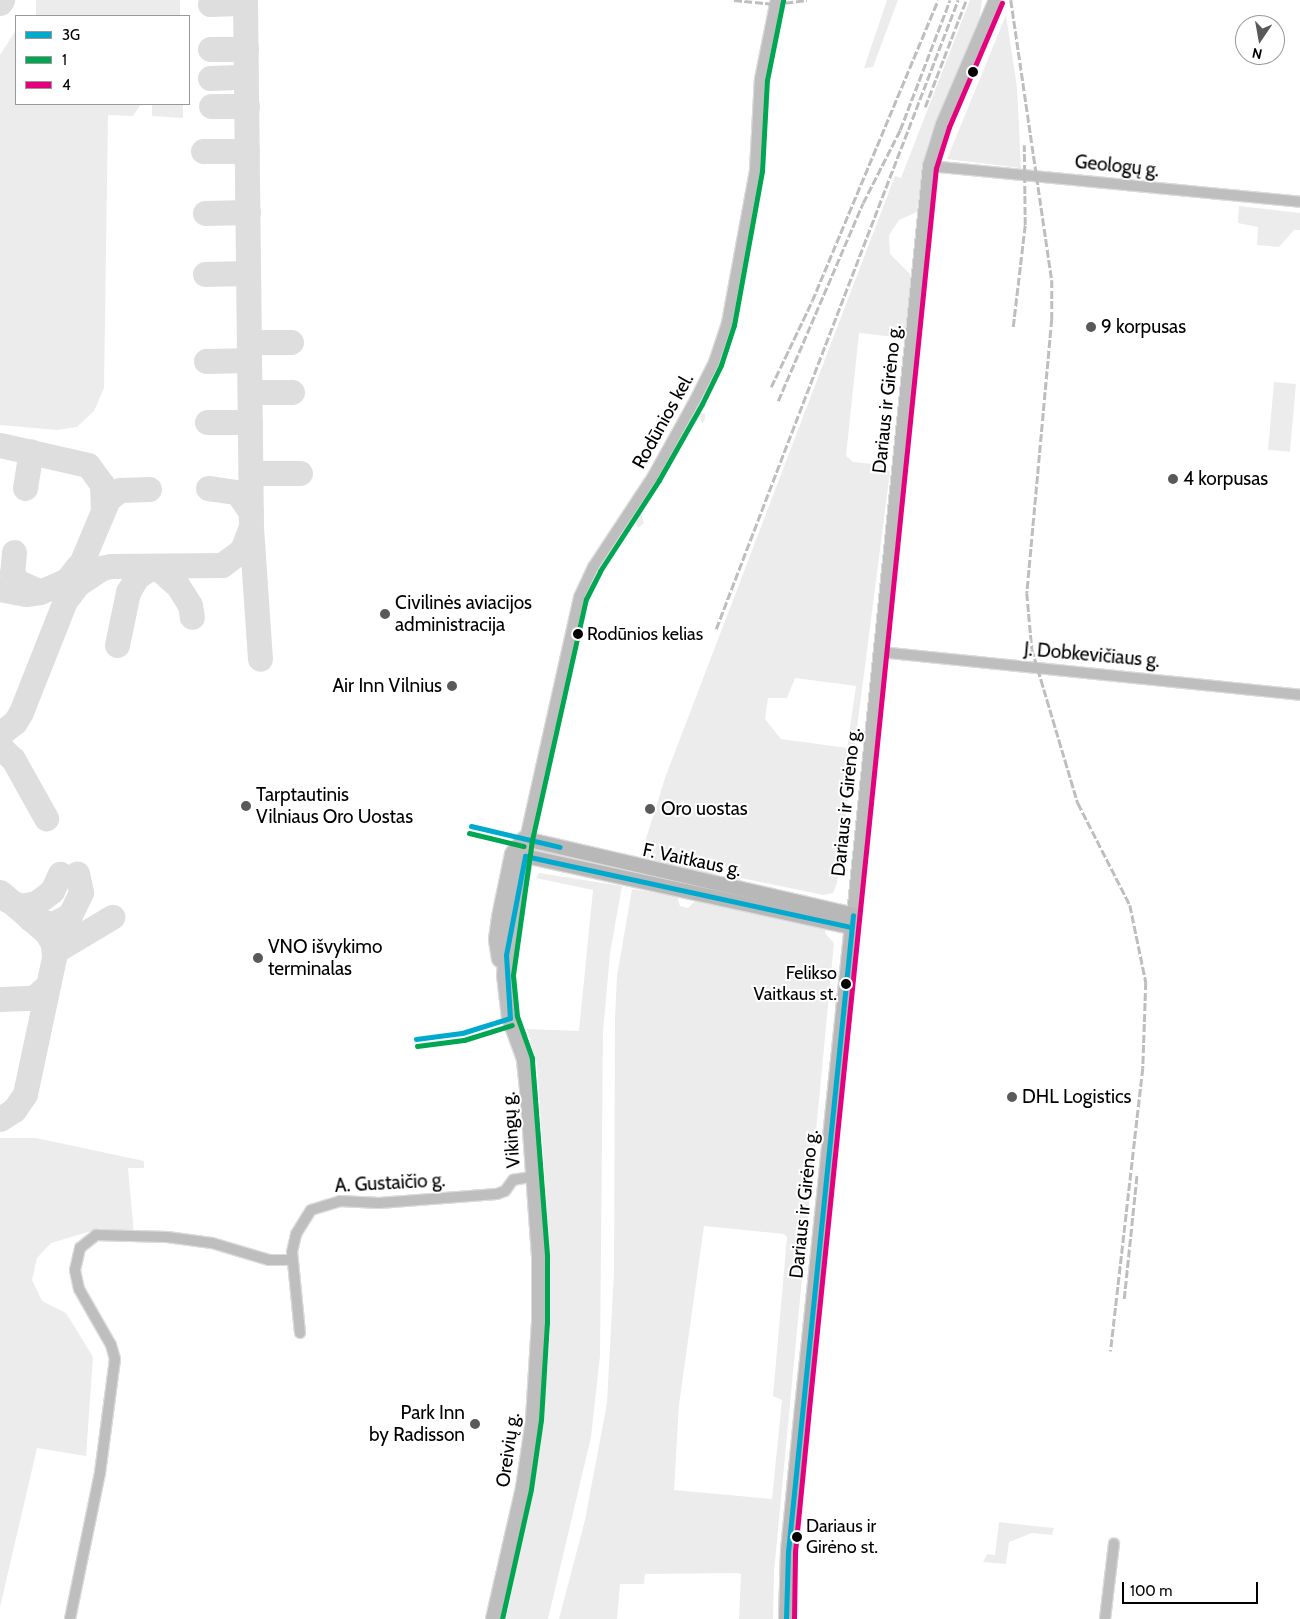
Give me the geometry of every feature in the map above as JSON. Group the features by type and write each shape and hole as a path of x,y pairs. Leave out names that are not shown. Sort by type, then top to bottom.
{"main road":[{"name":"Vikingų g.","path":"505,975 509,934 525,856 524,839"},
{"name":"Vikingų g.","path":"524,839 513,854 498,929 499,955 505,975 510,1018 525,1059 540,1284"},
{"name":"F. Vaitkaus g.","path":"524,839 579,851 597,865"},
{"name":"F. Vaitkaus g.","path":"525,856 597,865 852,921"},
{"name":"Dariaus ir Girėno g.","path":"786,1619 788,1552 852,921"},
{"name":"Oreivių g.","path":"494,1619 524,1488 534,1420 540,1284"}],"street":[{"name":"Rodūnios kel.","path":"524,839 578,597 609,540 653,476 699,394 714,362 727,323 755,170 760,79 776,0"},
{"name":"Dariaus ir Girėno g.","path":"852,921 930,166 942,124 995,0"},
{"name":"Geologų g.","path":"930,166 1300,202"},
{"name":"J. Dobkevičiaus g.","path":"880,652 1300,695"},
{"name":"A. Gustaičio g.","path":"300,1333 292,1260 293,1243 301,1223 311,1210 322,1204 497,1194 506,1191 513,1180 534,1176"},
{"path":"70,1619 100,1474 115,1359 111,1345 79,1289 75,1270 80,1248 96,1235 167,1237 212,1243 269,1260 292,1260"},
{"path":"1105,1619 1114,1544"}],"shaded area":[{"path":"36,0 180,0 180,15 36,15"},
{"path":"887,0 898,0 873,67 864,68"},
{"path":"970,0 982,0 979,20 929,140 922,169 917,212 899,220 889,235 890,254 910,274 912,281 905,338 859,333 846,456 853,462 883,465 890,472 837,883 833,893 823,895 741,878 739,883 728,879 726,866 716,864 714,876 640,858 665,778 895,176 901,178","holes":["795,678 856,686 847,748 781,739 765,719 768,698 787,698"]},
{"path":"1006,15 1017,87 1021,168 947,159"},
{"path":"15,32 15,105 140,105 133,116 108,115 104,388 94,411 77,427 57,430 0,425 0,55"},
{"path":"152,105 183,105 183,118 152,116"},
{"path":"1239,206 1300,213 1300,230 1294,230 1279,247 1257,245 1258,227 1238,223"},
{"path":"1274,382 1296,384 1290,452 1268,450"},
{"path":"699,412 705,414 705,419 702,424 700,417 697,418 641,514 644,523 638,528 633,517 658,481 693,414"},
{"path":"539,873 622,886 610,953 603,1032 600,1356 591,1437 548,1619 506,1619 540,1450 550,1338 549,1239 537,1065 527,1029 579,1031 593,890 536,878"},
{"path":"632,889 677,896 680,906 688,908 697,899 826,927 825,933 834,943 774,1572 773,1619 739,1619 741,1574 736,1573 645,1574 644,1584 620,1584 617,1619 559,1619 585,1520 607,1403 614,1271 615,1018 617,976","holes":["704,1226 784,1234 787,1237 773,1396 782,1400 772,1499 674,1490 679,1405"]},
{"path":"0,1138 36,1138 144,1161 144,1168 128,1168 134,1234 88,1232 51,1243 37,1258 32,1280 42,1301 66,1313 93,1357 86,1456 37,1448 0,1607"},
{"path":"999,1522 1054,1528 1052,1535 1032,1533 1009,1542 1006,1564 983,1562 987,1554 995,1555"}],"taxiway":[{"path":"245,0 251,527 260,659"},
{"path":"210,4 245,3"},
{"path":"210,49 246,49"},
{"path":"210,78 246,77"},
{"path":"211,106 247,106"},
{"path":"203,151 247,151"},
{"path":"205,213 248,212"},
{"path":"205,274 248,273"},
{"path":"249,342 291,342"},
{"path":"206,361 249,360"},
{"path":"250,392 292,392"},
{"path":"207,422 250,422"},
{"path":"0,445 88,465 102,484 103,507"},
{"path":"25,488 31,451"},
{"path":"251,473 300,473"},
{"path":"208,488 237,492 251,513"},
{"path":"69,592 108,499 120,490 149,489"},
{"path":"0,734 15,722 21,712 65,601 78,584 102,568 111,566 222,565 242,550 251,527"},
{"path":"14,552 12,573 18,582 39,591"},
{"path":"0,589 26,594 40,592 67,580 78,566"},
{"path":"117,645 128,592 137,577 149,569 159,569 178,586 190,605 192,617"},
{"path":"0,747 13,759 46,818"},
{"path":"30,919 53,924 70,915 81,892 77,873"},
{"path":"7,900 21,906 36,903 52,891 60,874"},
{"path":"0,892 54,939 73,940"},
{"path":"60,948 112,917"},
{"path":"0,1119 14,1110 25,1094 54,957 53,944 47,933"},
{"path":"0,999 34,998 48,985"}],"railway":[{"path":"734,0 775,4 807,0"},
{"path":"771,387 812,301 938,0"},
{"path":"778,401 863,203 900,130 950,0"},
{"path":"716,629 958,0"},
{"path":"925,107 966,0"},
{"path":"1011,0 1052,280 1052,319 1027,593 1032,649 1078,803 1130,905 1146,982 1143,1068 1111,1351"},
{"path":"1013,327 1025,225 1024,145"},
{"path":"1124,1299 1137,1174"}],"transit line":[{"name":"1","path":"502,1619 531,1489 541,1420 547,1323 547,1255 532,1058 517,1016 513,975 532,840 586,599 600,571 659,480 702,404 721,365 734,325 762,171 767,80 783,1"},
{"name":"4","path":"794,1619 795,1552 936,168 949,127 1002,3"},
{"name":"3G","path":"471,826 560,847"},
{"name":"1","path":"469,833 523,846"},
{"name":"3G","path":"416,1039 462,1033 510,1018 506,955 525,856 851,927"},
{"name":"3G","path":"786,1619 788,1552 853,915"},
{"name":"1","path":"417,1046 464,1040 512,1025"}],"place":[{"name":"9 korpusas","path":"1091,327"},
{"name":"4 korpusas","path":"1173,479"},
{"name":"Civilinės aviacijos administracija","path":"385,614"},
{"name":"Rodūnios kelias","path":"578,634"},
{"name":"Air Inn Vilnius","path":"452,686"},
{"name":"Tarptautinis Vilniaus Oro Uostas","path":"246,806"},
{"name":"Oro uostas","path":"650,809"},
{"name":"VNO išvykimo terminalas","path":"258,958"},
{"name":"Felikso Vaitkaus st.","path":"846,984"},
{"name":"DHL Logistics","path":"1012,1097"},
{"name":"Park Inn by Radisson","path":"475,1424"},
{"name":"Dariaus ir Girėno st.","path":"797,1537"}]}
